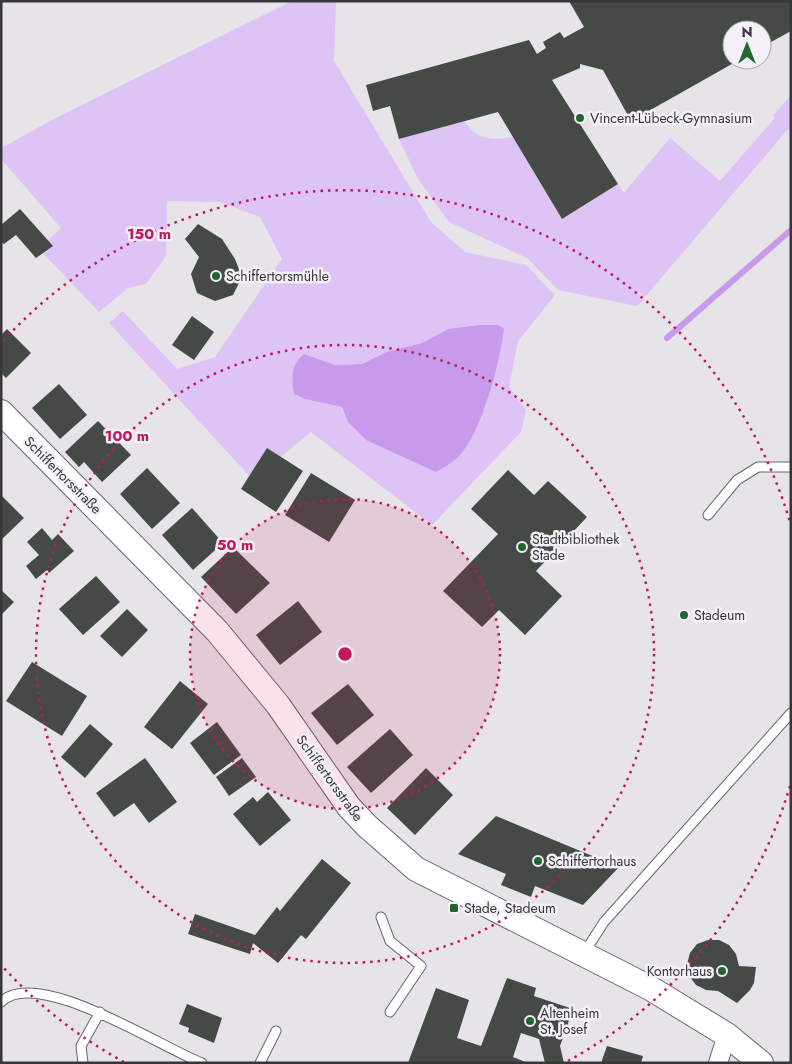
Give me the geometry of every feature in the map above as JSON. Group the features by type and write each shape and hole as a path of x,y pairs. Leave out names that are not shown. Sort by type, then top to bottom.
{"main road":[{"name":"Schiffertorsstraße","path":"1,412 217,631 278,705 349,807 367,826 416,869 650,988 727,1034 761,1063"}],"street":[{"path":"718,1063 727,1034"}],"lane":[{"path":"708,516 737,480 758,467 791,466"},
{"path":"583,953 604,922 791,714"},
{"path":"382,917 390,941 421,966 390,1012"},
{"path":"1,1002 8,995 25,992 57,997 100,1012 202,1063"},
{"path":"83,1063 81,1046 100,1012"},
{"path":"260,1063 276,1031"}],"shaded area":[{"path":"292,1 336,1 334,61 431,222 465,252 526,265 555,295 518,341 509,387 526,410 521,432 432,525 311,432 253,480 109,323 123,311 177,369 215,357 282,259 260,217 220,202 167,201 166,256 146,284 128,288 99,312 39,249 61,228 1,159 1,148 54,119","holes":["498,325 502,343 485,410 348,422 342,407 305,399 303,354 335,365 362,364 386,352 422,343 448,329"]},
{"path":"790,96 791,131 788,129 645,297 635,289 644,300 637,306 558,290 527,258 449,222 418,179 399,139 464,121 474,132 486,138 513,137 562,219 618,184 624,193 670,138 720,181 775,118 773,116"},
{"path":"498,325 504,329 494,378 482,415 467,446 456,459 436,472 366,440 348,422 342,407 305,399 294,394 294,367 299,358 304,354 335,365 362,364 386,352 422,343 448,329"}],"building":[{"path":"569,1 791,1 791,31 772,41 772,20 722,20 722,70 631,121 603,70 580,64 580,68 552,80 618,184 562,219 498,112 399,139 390,106 373,111 366,85 529,40 537,54 546,48 543,42 560,32 564,38 584,27"},
{"path":"20,209 53,246 36,258 16,235 4,244 1,242 1,225"},
{"name":"Schiffertorsmühle","path":"198,224 222,239 235,259 242,277 233,295 215,301 197,293 191,274 199,257 185,239"},
{"path":"192,316 214,332 194,360 172,345"},
{"path":"7,329 31,353 6,378 1,373 1,335"},
{"path":"59,384 87,415 60,439 32,408"},
{"path":"98,421 131,455 102,482 84,462 79,467 65,452"},
{"path":"267,448 303,471 276,512 241,489"},
{"path":"147,468 180,503 152,529 120,494"},
{"name":"Stadtbibliothek Stade","path":"508,470 534,495 548,481 587,517 536,571 562,596 525,635 499,610 482,627 443,591 498,534 471,509"},
{"path":"311,473 355,500 329,542 285,515"},
{"path":"1,495 24,518 1,540"},
{"path":"192,508 223,543 193,570 162,535"},
{"path":"42,528 52,540 58,534 74,551 49,573 47,570 36,579 26,566 39,555 27,542"},
{"path":"233,547 270,583 236,614 201,577"},
{"path":"96,576 120,602 83,635 59,609"},
{"path":"1,590 14,602 1,615"},
{"path":"298,601 322,632 280,665 256,635"},
{"path":"127,609 148,630 122,657 100,636"},
{"path":"32,662 87,696 62,736 6,701"},
{"path":"180,681 208,704 172,749 144,727"},
{"path":"348,684 374,715 337,745 311,713"},
{"path":"217,722 241,755 214,775 190,743"},
{"path":"90,724 113,744 85,778 61,757"},
{"path":"390,729 413,755 371,793 347,767"},
{"path":"145,758 177,802 149,823 134,803 114,817 96,793"},
{"path":"242,758 256,777 229,796 216,777"},
{"path":"426,768 453,795 415,835 387,808"},
{"path":"268,792 291,820 260,846 233,814 253,797 257,802"},
{"name":"Schiffertorhaus","path":"496,816 619,867 583,905 535,886 531,897 501,885 506,874 458,854"},
{"path":"322,859 351,883 306,939 301,935 278,963 253,943 250,954 188,934 195,914 255,935 277,907 280,911"},
{"name":"Kontorhaus","path":"708,940 719,940 729,945 736,954 739,966 756,967 754,983 737,1003 718,991 706,990 696,985 689,976 687,964 690,953 697,944"},
{"name":"Altenheim St. Josef","path":"507,978 536,988 534,996 573,1009 560,1046 564,1063 545,1063 539,1039 521,1033 513,1057 528,1063 408,1063 436,988 469,1000 457,1038 481,1046"},
{"path":"187,1004 222,1018 214,1043 188,1032 189,1028 179,1024"},
{"name":"Altenheim St. Josef","path":"607,1046 643,1056 641,1063 601,1063"}],"waterway":[{"path":"667,338 791,230"}],"place":[{"name":"Vincent-Lübeck-Gymnasium","path":"580,118"},
{"name":"Schiffertorsmühle","path":"216,276"},
{"name":"Stadtbibliothek Stade","path":"522,547"},
{"name":"Stadeum","path":"684,615"},
{"name":"Schiffertorhaus","path":"538,861"},
{"name":"Stade, Stadeum","path":"454,908"},
{"name":"Kontorhaus","path":"722,971"},
{"name":"Altenheim St. Josef","path":"530,1021"}]}
